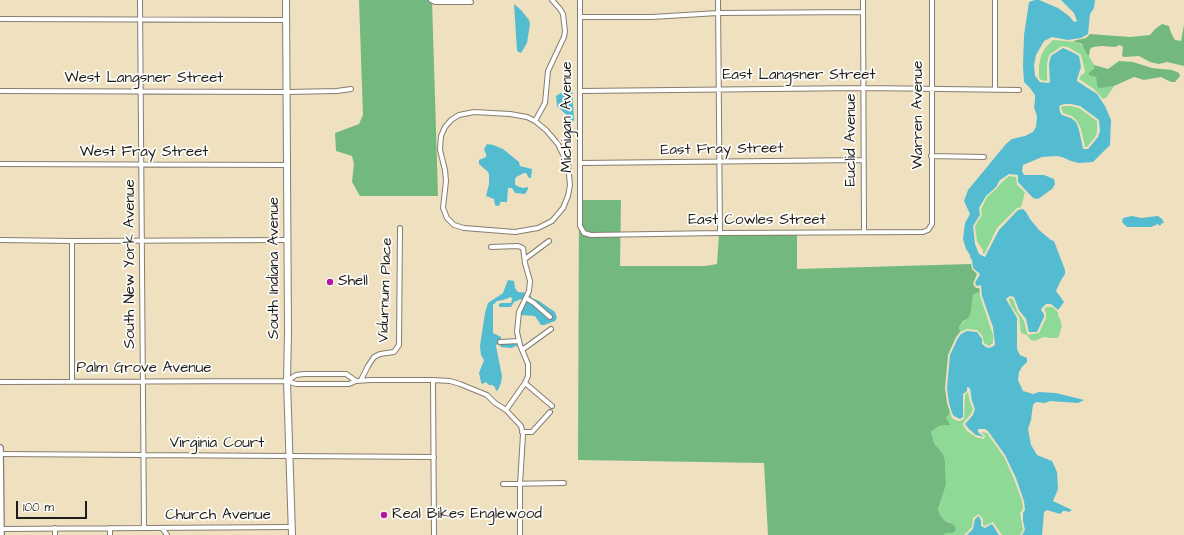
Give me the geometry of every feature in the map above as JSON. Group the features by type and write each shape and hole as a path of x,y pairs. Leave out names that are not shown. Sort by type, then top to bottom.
{"main road":[{"name":"South Indiana Avenue","path":"286,0 288,240 287,381 292,535"}],"street":[{"name":"South New York Avenue","path":"140,0 144,528"},
{"path":"431,0 435,2 471,2"},
{"path":"535,121 545,103 548,71 564,37 565,31 563,14 552,0"},
{"name":"Michigan Avenue","path":"580,0 580,226 584,233"},
{"path":"718,0 720,232"},
{"name":"Euclid Avenue","path":"863,0 864,232"},
{"name":"Warren Avenue","path":"929,229 932,224 932,0"},
{"path":"995,0 995,89"},
{"path":"580,17 667,16 718,13 863,12"},
{"path":"0,19 286,20"},
{"name":"East Langsner Street","path":"580,91 864,88 1018,90"},
{"path":"287,92 337,91 351,89"},
{"name":"West Langsner Street","path":"0,91 287,92"},
{"path":"474,112 514,114 535,121 546,130 558,144 568,165 570,180 569,191 565,204 558,215 544,225 533,230 520,232 464,228 450,222 443,208 446,181 439,146 443,131 448,122 460,115 474,112"},
{"path":"931,156 984,157"},
{"name":"East Fray Street","path":"580,163 864,160"},
{"name":"West Fray Street","path":"0,164 287,166"},
{"name":"Vidurnum Place","path":"359,380 374,357 380,354 394,352 399,345 400,228"},
{"name":"East Cowles Street","path":"584,233 924,232 929,229"},
{"path":"0,240 288,240"},
{"path":"72,241 72,381"},
{"path":"525,259 549,241"},
{"path":"491,247 518,246 523,248 530,281 529,291 518,316 517,332 528,364 528,376 525,383 506,410"},
{"path":"526,298 550,317"},
{"path":"522,350 551,329"},
{"path":"500,342 519,341"},
{"path":"287,381 296,375 304,374 346,374 359,380"},
{"path":"287,381 296,384 349,384 359,380 433,380 450,381 477,390 506,410 519,423 522,432 523,454 520,484 520,535"},
{"path":"433,380 434,535"},
{"name":"Palm Grove Avenue","path":"0,382 287,381"},
{"path":"525,383 552,406"},
{"path":"522,432 532,432 550,412"},
{"path":"0,448 1,530"},
{"name":"Virginia Court","path":"0,454 434,457"},
{"path":"503,484 564,483"},
{"name":"Church Avenue","path":"1,530 55,528 292,527"},
{"path":"55,528 55,535"},
{"path":"110,528 110,535"},
{"path":"162,528 167,535"}],"green space":[{"path":"359,0 432,0 438,196 360,196 352,182 354,164 352,156 336,151 335,133 359,124 363,115"},
{"path":"1162,24 1169,26 1175,40 1181,41 1184,25 1184,66 1167,62 1159,64 1150,62 1139,56 1124,57 1122,56 1123,47 1120,45 1115,47 1093,47 1090,49 1089,56 1087,55 1082,44 1073,41 1086,38 1090,34 1130,37 1150,35"},
{"path":"1053,40 1076,42 1084,46 1087,55 1094,65 1094,69 1089,72 1096,77 1097,85 1114,86 1106,98 1103,99 1094,89 1079,79 1085,71 1081,55 1068,47 1062,46 1049,55 1047,64 1047,81 1041,80 1039,77 1039,66 1041,56 1045,48"},
{"path":"1119,61 1133,62 1152,68 1172,70 1179,73 1180,76 1175,82 1171,82 1161,77 1144,80 1134,77 1114,86 1099,88 1096,77 1089,75 1089,72 1094,69 1094,65 1108,69"},
{"path":"1061,107 1079,108 1097,121 1096,136 1087,147 1085,147 1081,129 1077,121 1072,116 1063,113"},
{"path":"1009,176 1016,177 1017,185 1025,192 1021,207 1017,208 997,228 985,253 983,254 983,250 977,241 975,226 982,215 981,209 987,197"},
{"path":"579,200 621,200 620,266 705,266 717,264 719,234 797,233 797,269 971,264 972,269 977,274 973,284 976,288 979,288 980,291 973,295 971,312 968,318 963,321 959,327 960,332 956,337 948,355 945,388 950,412 946,418 950,425 939,426 931,432 934,443 943,454 945,460 946,485 938,509 940,515 945,521 954,525 956,530 952,533 946,533 944,535 768,535 764,463 578,460"},
{"path":"980,291 980,296 993,335 993,343 989,346 984,343 982,335 977,330 967,329 960,332 959,331 959,327 971,312 973,295"},
{"path":"1010,298 1013,299 1017,311 1024,321 1028,335 1039,333 1046,318 1044,309 1047,307 1052,307 1058,312 1062,326 1059,336 1057,338 1044,337 1034,341 1027,335 1021,333 1019,317 1011,306 1009,300"},
{"path":"968,392 973,409 963,425 967,431 976,437 984,439 985,436 981,432 987,433 1004,457 1022,501 1023,509 1020,513 1023,530 1020,535 1002,535 993,522 985,526 983,525 983,519 979,514 973,518 972,527 964,535 944,535 949,522 945,521 940,515 938,509 946,485 945,460 943,454 934,443 931,432 939,426 949,425 946,417 950,412 952,418 957,421 964,419 965,395"}],"water":[{"path":"1039,0 1058,8 1069,16 1074,22 1077,21 1074,13 1061,0 1095,0 1094,8 1090,14 1088,34 1081,38 1068,40 1052,37 1044,41 1036,55 1034,65 1035,76 1040,82 1050,82 1049,64 1051,56 1063,48 1079,56 1081,67 1077,81 1097,94 1105,106 1111,120 1110,145 1093,162 1079,163 1056,156 1042,157 1023,165 1022,171 1024,175 1044,175 1054,179 1055,184 1052,189 1038,199 1033,198 1018,182 1018,175 1009,174 1000,180 996,187 986,196 979,208 980,215 973,226 975,244 979,254 985,257 999,230 1018,210 1023,209 1039,230 1054,241 1065,270 1065,274 1056,291 1064,302 1058,310 1051,304 1046,304 1042,308 1041,310 1044,317 1037,332 1029,332 1026,319 1019,310 1014,297 1010,296 1006,299 1017,318 1017,349 1020,355 1027,358 1027,362 1019,372 1018,380 1023,391 1033,394 1039,392 1056,393 1084,400 1078,403 1050,401 1045,403 1036,402 1033,405 1028,429 1031,445 1037,455 1052,461 1057,472 1058,489 1053,501 1072,510 1069,512 1063,511 1060,514 1047,510 1044,512 1042,535 1022,535 1025,530 1023,521 1023,513 1025,510 1024,501 1016,478 1005,455 988,431 985,429 978,429 978,432 984,437 976,435 965,424 973,415 975,409 970,388 967,387 967,391 963,394 963,417 960,419 952,413 947,388 950,355 961,334 967,331 977,332 982,339 982,344 986,347 989,348 995,344 993,327 982,296 981,285 977,286 975,283 980,274 973,268 972,260 963,239 965,223 970,214 964,201 968,190 1006,144 1012,139 1025,136 1033,132 1036,127 1037,116 1034,107 1035,95 1024,82 1023,67 1024,35 1029,2","holes":["1071,104 1080,106 1099,120 1100,131 1098,137 1088,149 1083,149 1076,122 1071,118 1062,115 1060,112 1059,106"]},
{"path":"514,4 529,20 530,24 527,43 521,53 517,51"},
{"path":"569,88 572,88 574,120 572,123 570,118 557,106 556,96"},
{"path":"487,144 503,149 519,162 520,166 532,169 531,178 524,173 516,177 515,180 515,184 517,186 523,188 528,187 525,194 515,193 512,188 508,188 507,202 500,202 500,205 497,206 495,205 494,199 486,196 489,184 489,174 479,164 479,160 486,157 484,149"},
{"path":"1132,216 1141,218 1158,216 1164,223 1160,226 1158,224 1151,227 1127,227 1122,222 1123,218"},
{"path":"508,280 514,281 515,288 518,292 529,293 532,298 555,312 557,318 555,321 541,325 535,316 520,315 524,301 521,299 514,302 511,307 499,307 499,304 511,303 511,297 497,301 493,305 493,333 501,337 501,341 517,340 519,345 511,348 501,347 498,343 496,346 502,376 501,383 496,391 495,387 492,385 489,385 486,382 482,384 481,382 479,373 484,360 481,355 480,346 488,303 503,293"},
{"path":"979,516 981,526 985,528 992,524 999,535 967,535 973,529 975,519"}],"place":[{"name":"Shell","path":"330,282"},
{"name":"Real Bikes Englewood","path":"384,515"}]}
